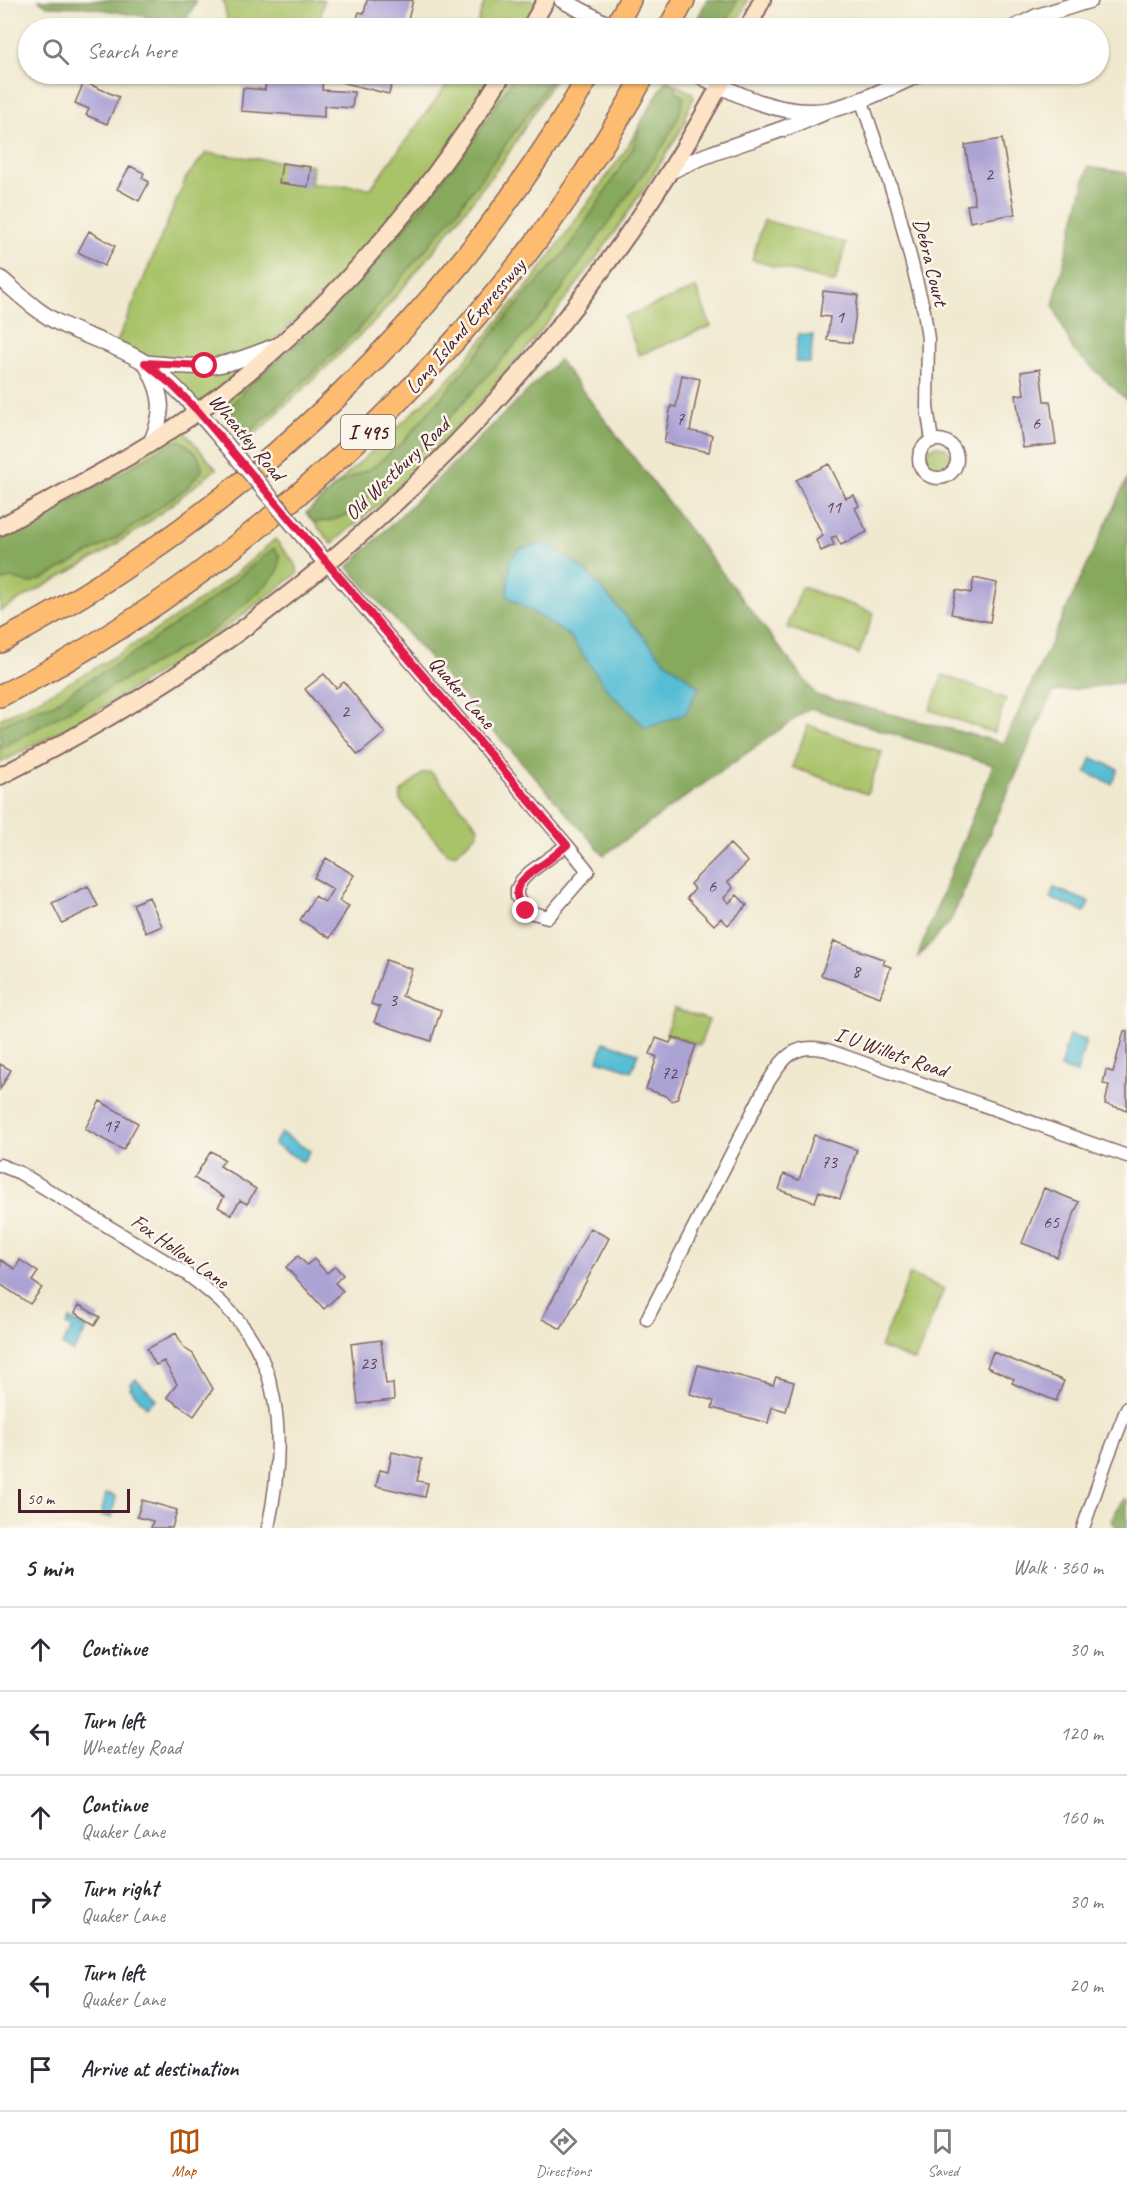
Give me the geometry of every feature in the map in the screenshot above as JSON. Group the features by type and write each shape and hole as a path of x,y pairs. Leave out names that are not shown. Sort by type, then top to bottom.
{"highway":[{"path":"620,18 630,0"},
{"path":"674,18 684,0"},
{"name":"I 495","path":"0,642 101,583 189,522 235,487 353,381 413,317 462,259 527,172 584,84"},
{"name":"Long Island Expressway","path":"0,696 101,640 190,580 235,547 320,476 385,415 475,320 510,277 573,190 639,84"}],"main road":[{"path":"536,18 546,0"},
{"path":"753,18 762,0"},
{"path":"0,527 151,443 198,411 279,345 349,276 401,215 459,140 496,84"},
{"name":"Old Westbury Road","path":"0,776 88,730 163,685 278,604 327,564 417,483 499,398 586,292 669,172 720,84"}],"street":[{"path":"562,0 596,18"},
{"path":"1034,18 1090,0"},
{"path":"732,84 769,105 812,111 830,110"},
{"path":"669,172 704,156 785,129 896,84"},
{"name":"Debra Court","path":"861,99 897,205 924,311 928,339 927,408 932,441"},
{"name":"Wheatley Road","path":"0,278 32,306 56,321 126,352 145,363 172,385 198,411 327,564"},
{"path":"145,363 217,365 240,360 279,345"},
{"path":"145,363 156,385 162,410 151,443"},
{"name":"Quaker Lane","path":"327,564 567,845 588,871 548,917 526,911 517,897 517,889 522,880 567,845"},
{"name":"I U Willets Road","path":"647,1319 767,1084 784,1059 800,1048 817,1047 827,1050 1127,1156"},
{"name":"Fox Hollow Lane","path":"0,1165 20,1173 184,1273 207,1289 243,1326 261,1356 275,1403 279,1454 268,1528"},
{"path":"1083,1528 1127,1408"}],"green space":[{"path":"39,0 195,0 196,2 187,18 153,18 86,7 47,6"},
{"path":"223,0 324,0 320,18 227,18"},
{"path":"485,0 546,0 536,18 479,18"},
{"path":"707,0 748,0 740,18 698,18"},
{"path":"707,0 737,0 729,18 698,18"},
{"path":"448,84 496,84 380,241 198,411 115,347 186,178 206,153 313,165 311,184 361,186 370,189"},
{"path":"502,84 552,84 504,160 377,319 246,443 218,407 296,342 389,242"},
{"path":"510,84 548,84 455,214 357,331 243,439 224,414 246,388 310,333 380,258 473,141"},
{"path":"664,84 674,84 692,93 694,98 684,118 687,120 656,170 589,268 553,315 477,406 436,449 394,491 332,544 306,513 450,378 532,281 625,151"},
{"path":"664,84 675,85 676,90 684,98 680,113 666,141 550,306 409,463 350,514 329,521 314,522 306,513 340,483 373,467 402,443 504,320 571,245 633,148 642,120"},
{"path":"1088,167 1127,173 1127,400 1073,350 1053,305"},
{"path":"764,220 846,243 835,283 752,260"},
{"path":"696,288 711,326 639,355 624,317"},
{"path":"559,360 816,695 1004,743 1127,479 1127,682 1053,692 950,922 917,958 993,765 810,708 604,855 348,567"},
{"path":"183,430 216,469 152,520 103,553 0,611 0,537"},
{"path":"179,440 195,452 202,466 202,471 186,488 120,536 44,578 29,583 10,578 0,582 0,540"},
{"path":"938,446 947,450 951,459 947,468 938,472 929,468 925,459 929,450"},
{"path":"275,539 296,565 298,573 204,644 88,717 0,763 0,719 58,689 142,639 230,578"},
{"path":"274,548 280,556 278,572 261,590 214,630 0,749 0,726 38,708 53,705 77,687 120,662 212,599"},
{"path":"802,587 874,613 859,654 787,627"},
{"path":"943,675 1006,699 994,733 930,710"},
{"path":"808,725 882,752 867,794 792,767"},
{"path":"431,772 478,827 478,833 455,854 448,854 400,800 401,792 423,773"},
{"path":"674,1009 709,1020 700,1045 666,1034"},
{"path":"910,1274 944,1289 915,1361 880,1347"},
{"path":"1123,1499 1127,1499 1127,1528 1117,1528 1111,1520"}],"water":[{"path":"798,334 813,335 810,363 795,361"},
{"path":"547,543 587,572 663,659 699,687 685,714 646,728 607,689 570,636 507,596 510,560 519,549"},
{"path":"1092,758 1118,769 1112,784 1086,772"},
{"path":"1054,888 1089,902 1085,912 1050,898"},
{"path":"1069,1035 1086,1040 1077,1073 1060,1068"},
{"path":"604,1042 638,1053 632,1071 598,1060"},
{"path":"281,1133 310,1151 303,1162 274,1144"},
{"path":"70,1319 87,1329 73,1352 62,1345 72,1329 66,1325"},
{"path":"136,1379 156,1399 146,1407 130,1388 132,1386 130,1384"},
{"path":"106,1494 116,1497 111,1518 101,1515"}],"building":[{"path":"367,0 413,0 408,18 357,18 359,12 364,13"},
{"path":"83,84 89,84 119,97 107,124 86,115 89,109 75,103"},
{"path":"265,84 322,84 322,90 354,92 352,108 324,106 324,117 241,111 243,88 265,90"},
{"path":"349,84 392,84 389,94"},
{"path":"1002,139 1015,214 970,222 967,205 975,204 965,145"},
{"path":"282,163 311,167 308,187 279,183"},
{"path":"130,166 144,173 142,178 149,182 139,201 117,189"},
{"path":"89,231 115,246 104,266 78,252"},
{"path":"823,291 858,295 852,343 827,340 830,317 820,316"},
{"path":"1040,369 1044,401 1050,401 1056,444 1023,448 1016,395 1024,394 1021,372"},
{"path":"682,375 700,379 690,431 712,435 709,452 664,443 671,406 676,407"},
{"path":"829,464 846,498 854,495 859,506 855,508 867,532 841,545 836,536 831,538 834,545 821,551 816,540 823,536 796,480"},
{"path":"974,578 997,583 990,622 951,614 956,590 971,593"},
{"path":"324,674 336,688 344,682 385,733 358,755 305,689"},
{"path":"730,844 748,862 728,882 733,888 724,898 729,903 737,895 747,905 728,925 721,918 714,925 687,898 695,889 690,884"},
{"path":"326,858 354,875 339,901 349,906 330,938 300,920 315,896 325,902 333,889 314,878"},
{"path":"88,886 98,906 62,923 52,903"},
{"path":"149,897 162,926 146,933 133,904"},
{"path":"834,941 885,960 883,964 891,967 880,997 821,975"},
{"path":"386,960 412,969 402,996 441,1010 431,1041 374,1022 380,1007 371,1004"},
{"path":"1124,1031 1127,1031 1127,1110 1105,1104 1109,1085 1103,1084 1106,1070 1113,1072"},
{"path":"673,1037 696,1045 677,1099 672,1101 666,1096 646,1089 657,1057 650,1054 656,1038 670,1043"},
{"path":"0,1064 11,1070 0,1089"},
{"path":"100,1101 138,1123 123,1150 85,1129"},
{"path":"814,1135 857,1150 840,1199 819,1191 815,1202 779,1190 784,1174 799,1180"},
{"path":"211,1151 225,1160 220,1166 256,1189 247,1204 240,1200 231,1215 218,1207 224,1197 194,1178"},
{"path":"1044,1188 1079,1202 1057,1257 1022,1243"},
{"path":"590,1228 609,1238 561,1329 542,1319"},
{"path":"298,1256 307,1265 314,1259 327,1273 335,1266 343,1275 335,1283 343,1291 324,1309 286,1267"},
{"path":"1,1260 15,1269 20,1260 38,1272 32,1281 42,1288 30,1304 0,1284"},
{"path":"79,1305 100,1317 95,1325 75,1313"},
{"path":"176,1333 184,1348 193,1354 213,1389 194,1416 167,1397 177,1384 164,1361 156,1365 147,1349"},
{"path":"381,1340 386,1384 393,1383 394,1400 358,1404 351,1344"},
{"path":"993,1352 1064,1381 1056,1401 1012,1383 1014,1379 987,1367"},
{"path":"698,1365 773,1385 776,1377 794,1382 786,1411 772,1407 768,1423 712,1408 714,1401 690,1394"},
{"path":"392,1452 422,1459 417,1481 428,1483 425,1497 376,1486 380,1470 388,1472"},
{"path":"142,1500 177,1510 172,1528 151,1528 153,1521 137,1517"}],"route":[{"path":"205,366 145,363 172,385 198,411 567,845 522,880 517,889 517,897 520,905 526,911"}]}
